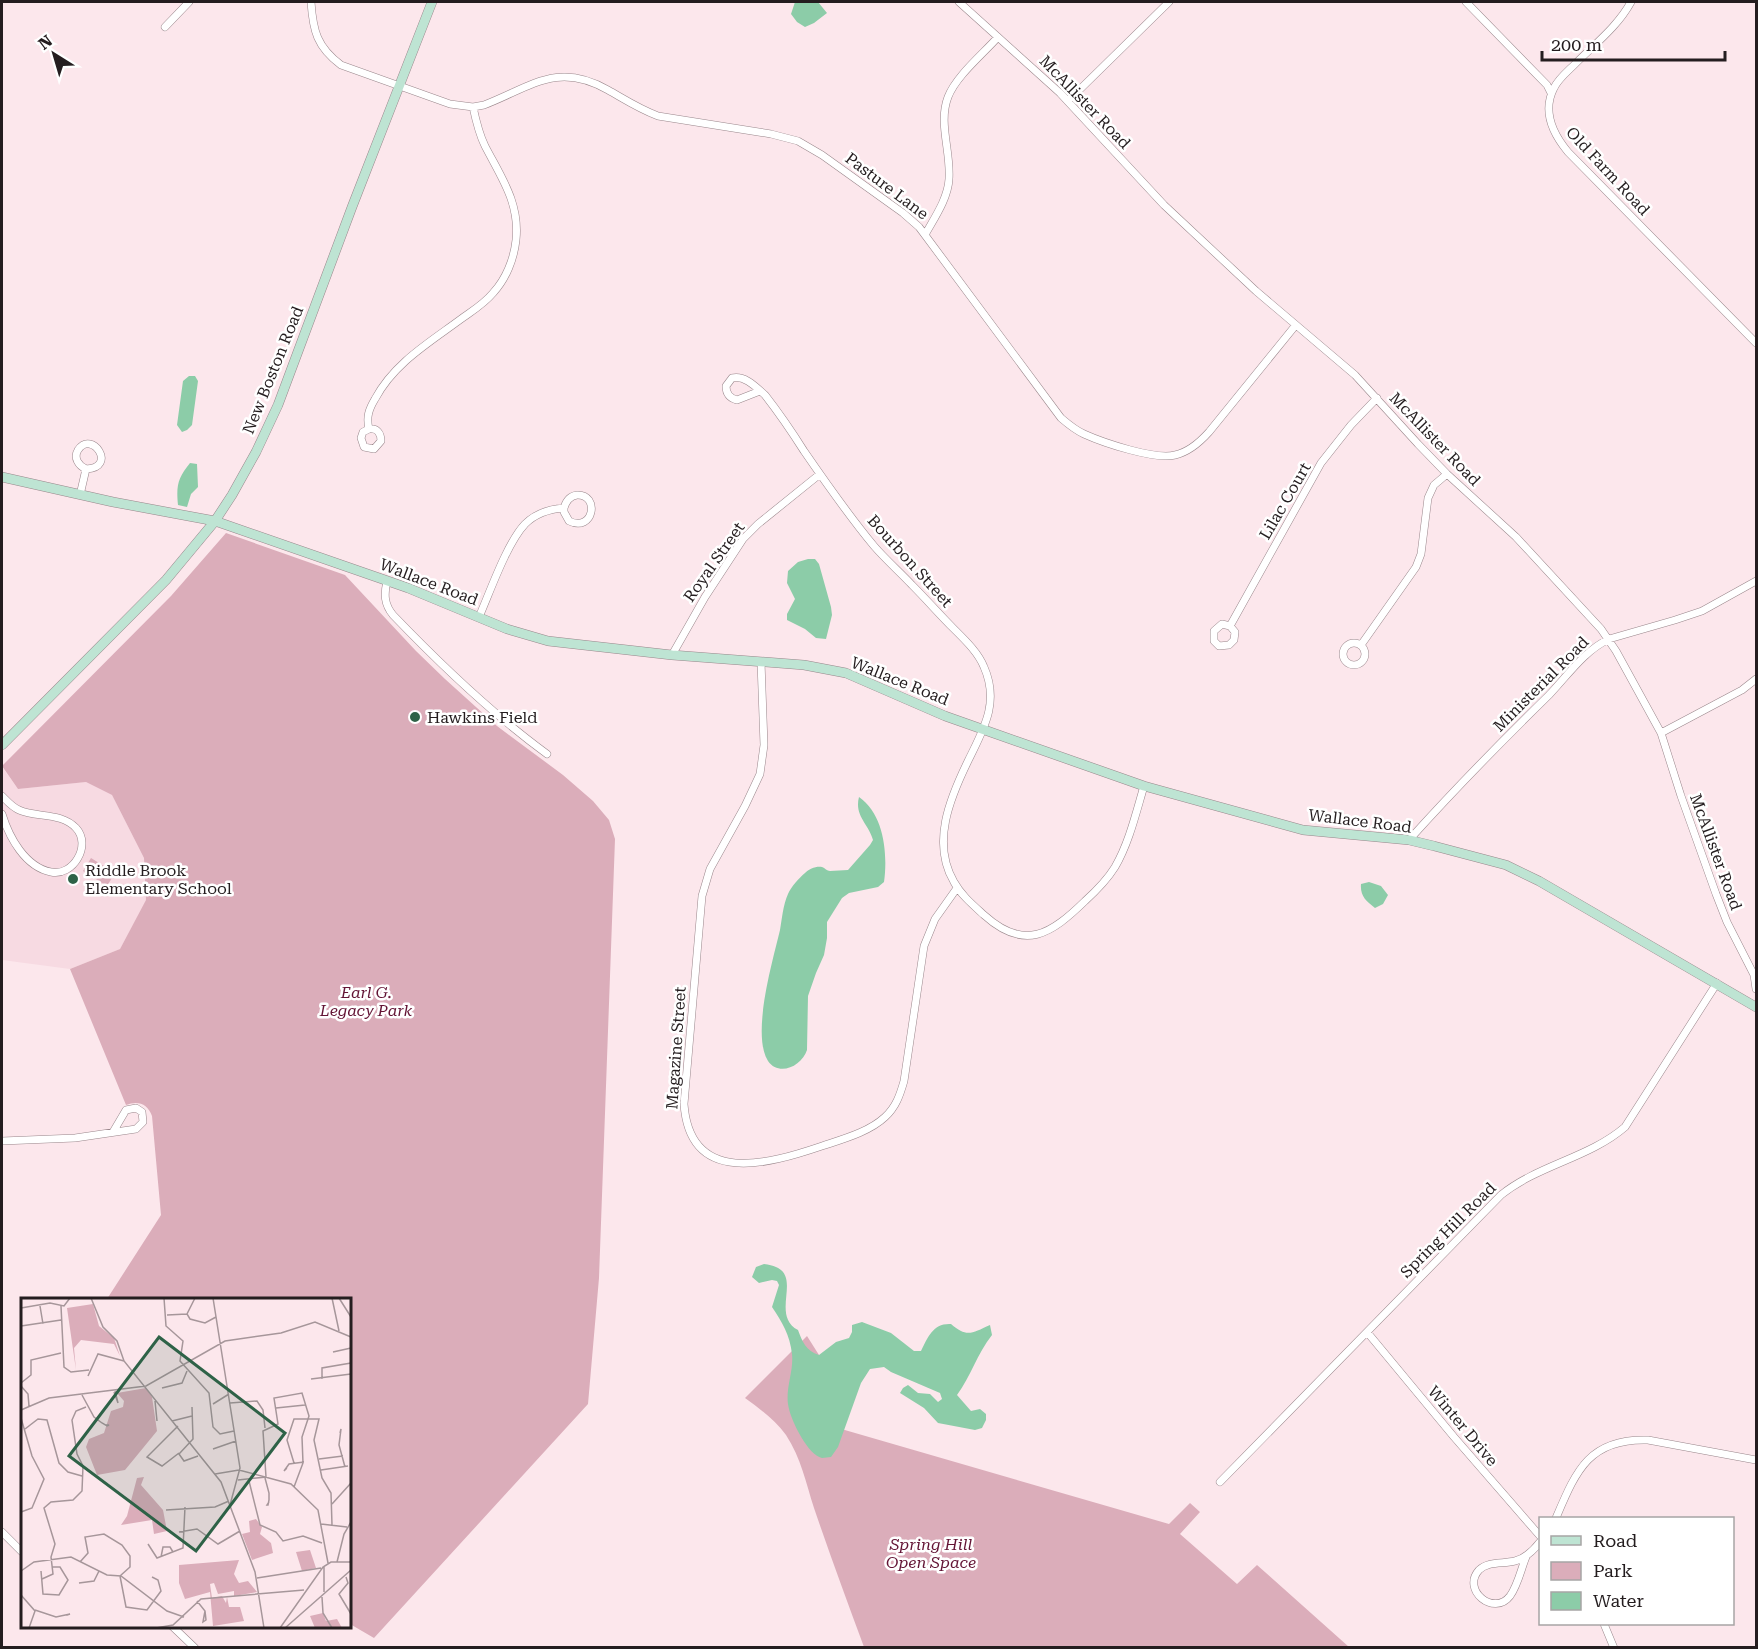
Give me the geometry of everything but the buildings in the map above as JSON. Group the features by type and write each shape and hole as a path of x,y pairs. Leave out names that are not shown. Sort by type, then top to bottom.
{"street":[{"path":"165,27 189,2"},
{"name":"Pasture Lane","path":"311,2 315,32 321,45 329,56 341,65 450,104 473,107 484,105 544,79 564,77 587,80 658,116 771,134 798,141 863,183 926,233 1060,418 1084,434 1146,454 1175,455 1188,450 1200,442 1296,326"},
{"name":"New Boston Road","path":"2,745 166,580 215,521 250,462 278,405 432,2"},
{"name":"McAllister Road","path":"959,2 1027,61 1068,101 1164,205 1256,291 1344,366 1447,474 1516,537 1595,621 1609,639 1661,733 1716,894 1727,922 1754,975 1756,989"},
{"path":"1068,101 1169,2"},
{"path":"1466,2 1547,85 1551,93"},
{"path":"1551,93 1563,76 1615,25 1631,2"},
{"path":"926,233 946,194 949,179 944,109 949,95 961,78 999,37"},
{"name":"Old Farm Road","path":"1551,93 1550,120 1562,144 1756,343"},
{"path":"369,429 368,414 386,381 406,360 484,303 503,280 513,254 516,240 515,209 505,183 479,132 473,107"},
{"name":"Bourbon Street","path":"760,391 737,400 727,394 726,386 732,378 741,377 760,391 780,415 820,474 874,546 957,632 984,665 988,679 989,707 988,720 984,729"},
{"name":"Lilac Court","path":"1230,626 1322,463 1351,425 1377,399"},
{"path":"80,495 86,469"},
{"name":"Royal Street","path":"672,655 679,639 743,539 820,474"},
{"path":"1360,645 1416,567 1421,554 1428,498 1434,485 1447,474"},
{"name":"Wallace Road","path":"2,477 80,495 215,521 387,581 507,629 548,641 672,655 804,664 846,673 925,708 1144,786 1303,830 1409,840 1485,859 1520,871 1756,1005"},
{"path":"579,495 590,502 592,511 587,520 578,524 566,517 564,508 567,500 579,495"},
{"path":"479,617 510,548 524,526 547,511 564,508"},
{"path":"387,581 385,592 387,608 393,615 476,697 547,754"},
{"name":"Ministerial Road","path":"1409,840 1480,763 1582,658 1600,643 1688,616 1756,581"},
{"name":"Magazine Street","path":"761,662 764,745 760,774 746,806 710,869 702,896 684,1104 689,1132 697,1144 708,1153 727,1162 749,1164 805,1152 846,1138 884,1119 894,1108 900,1095 924,945 935,919 957,888"},
{"path":"1661,733 1742,690 1756,679"},
{"path":"984,729 967,762 945,822 942,836 943,851 949,872 957,888 990,920 1001,929 1014,935 1029,936 1049,930 1078,908 1103,883 1112,872 1127,839 1144,786"},
{"path":"2,796 21,811 53,816 74,826 82,841 81,854 75,862 61,871 52,873 43,870 22,852 11,837 2,814"},
{"name":"Spring Hill Road","path":"1220,1482 1504,1192 1525,1179 1602,1144 1625,1127 1717,984"},
{"path":"2,1141 75,1138 139,1128 143,1122 142,1112 132,1107 126,1110 113,1132"},
{"name":"Winter Drive","path":"1367,1332 1539,1535"},
{"path":"1556,1517 1569,1488 1584,1464 1606,1446 1620,1441 1648,1440 1756,1460"},
{"path":"2,1532 21,1551"},
{"path":"1526,1557 1487,1565 1481,1569 1474,1582 1474,1589 1478,1596 1490,1604 1504,1602 1513,1591 1526,1557 1539,1543"},
{"path":"1605,1625 1614,1647"},
{"path":"174,1628 195,1647"}],"shaded area":[{"name":"Riddle Brook Elementary School","path":"2,767 18,789 86,782 112,795 144,858 146,901 120,949 70,969 2,960"}],"green space":[{"name":"Earl G. Legacy Park","path":"226,533 345,575 445,679 497,726 563,775 593,801 609,820 615,839 599,1278 588,1404 374,1638 351,1625 351,1298 108,1298 161,1215 152,1116 142,1104 126,1105 70,969 120,949 146,900 144,858 112,795 86,782 18,789 2,766 171,596"},
{"path":"91,858 115,873 107,886 83,871"},
{"name":"Spring Hill Open Space","path":"807,1336 836,1382 831,1426 1169,1524 1190,1503 1200,1512 1180,1534 1237,1584 1257,1565 1349,1647 864,1647 796,1453 777,1424 745,1398"}],"water":[{"path":"795,2 818,2 827,13 805,27 791,14"},
{"path":"189,376 195,376 198,381 192,425 182,432 177,425 183,381"},
{"path":"190,463 197,464 198,487 191,494 187,507 178,505 177,492 180,478"},
{"path":"815,559 819,564 831,607 832,615 826,639 816,638 805,629 787,620 787,614 795,599 787,583 788,571 798,562"},
{"path":"859,797 867,804 879,824 884,847 884,882 878,887 849,893 842,898 827,922 824,955 808,996 807,1050 795,1065 790,1068 778,1068 768,1061 763,1049 762,1016 785,903 793,886 808,870 822,867 828,871 848,870 870,845 873,840 860,815"},
{"path":"1369,882 1381,886 1388,895 1383,904 1375,908 1366,900 1362,892 1361,884"},
{"path":"764,1264 777,1268 784,1274 787,1283 786,1313 803,1342 819,1355 836,1342 849,1338 852,1325 862,1322 891,1333 914,1351 921,1351 935,1328 945,1324 951,1324 966,1333 990,1325 992,1335 957,1395 971,1411 980,1409 986,1414 982,1428 975,1430 938,1423 924,1408 900,1393 908,1385 918,1393 930,1394 938,1402 942,1399 940,1393 884,1367 870,1369 861,1383 838,1447 831,1457 817,1456 801,1437 789,1409 791,1347 785,1329 772,1307 779,1285 777,1281 772,1280 759,1283 752,1277 756,1267"}],"place":[{"name":"Hawkins Field","path":"415,717"},
{"name":"Riddle Brook Elementary School","path":"73,879"}]}
